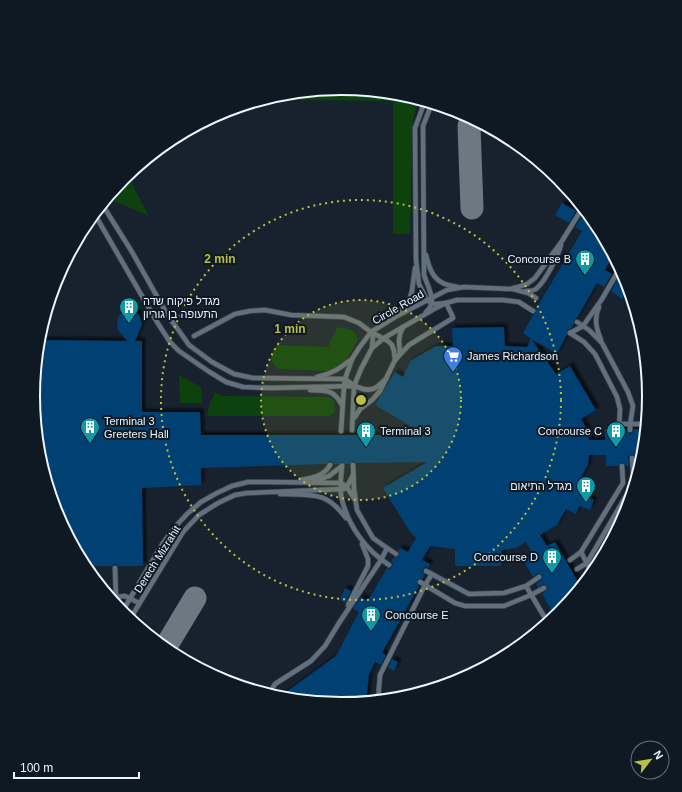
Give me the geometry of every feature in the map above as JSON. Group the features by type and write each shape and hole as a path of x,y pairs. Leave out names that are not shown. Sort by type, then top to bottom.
{"lane":[{"path":"418,318 431,306 419,284 416,260 415,128 423,106"},
{"path":"430,108 423,126 424,276 432,297"},
{"path":"105,209 132,252 168,316 190,345 212,362 234,374 253,378 346,380 354,386"},
{"path":"502,289 527,284 535,278 562,241 580,213"},
{"path":"98,219 170,342 179,351 226,382 243,387 271,388 354,386 369,390 376,388 386,379"},
{"path":"521,291 531,291 543,281 558,255 562,241"},
{"path":"424,246 430,269 434,276 445,285 464,287"},
{"path":"395,317 408,304 412,291 416,260"},
{"path":"616,275 602,299 583,326 570,333 584,342 595,354 618,397 620,409 619,426 630,427 640,425"},
{"name":"Circle Road","path":"340,431 344,387 352,359 371,332 395,317 429,302 432,297 447,290 464,287 513,289 528,293 536,298"},
{"path":"602,299 597,312 595,322 596,329 628,392 632,406 630,427"},
{"name":"Circle Road","path":"352,430 354,386 372,348 384,338 446,303 457,300 503,300 519,302 533,311"},
{"path":"395,360 409,344 453,318 446,303 436,304 429,302"},
{"path":"194,336 235,314 250,310 344,317 359,323 371,332 388,340 394,350 395,360"},
{"path":"577,322 589,330 602,343"},
{"path":"353,421 360,409 372,400 380,391 395,360 399,355 400,334 404,326"},
{"path":"371,332 373,337 372,348"},
{"path":"303,379 328,374 340,368 352,359"},
{"path":"271,388 330,392 338,398 342,407"},
{"path":"632,458 633,468"},
{"name":"Derech Mizrahit","path":"292,482 321,475 330,465"},
{"path":"353,465 357,510 373,538 396,554"},
{"name":"Derech Mizrahit","path":"125,606 174,528 201,502 227,488 248,482 340,483 342,466 328,476 316,480 292,482"},
{"path":"570,560 580,552 623,483 622,466"},
{"name":"Derech Mizrahit","path":"133,613 183,532 199,515 218,503 235,495 247,493 341,490 346,487 353,475"},
{"path":"623,483 629,482"},
{"path":"340,483 346,487 355,500"},
{"path":"340,483 342,499 350,522 367,547 389,565"},
{"name":"Derech Mizrahit","path":"247,493 316,495 326,499 341,510 350,522"},
{"path":"577,569 587,563 621,505"},
{"path":"339,623 368,566 368,559 358,535"},
{"path":"272,689 275,684 311,661 325,646 381,560 387,548"},
{"path":"580,552 589,566"},
{"path":"115,568 115,594"},
{"path":"426,571 469,594 504,593 526,586 539,577"},
{"path":"378,694 380,675 422,584 432,574"},
{"path":"422,584 455,603 465,606 504,606 531,596 544,588"},
{"path":"526,586 544,617"},
{"path":"119,598 125,596 139,603"}],"green space":[{"path":"341,95 380,98 417,105 413,119 410,234 393,234 393,101 289,100"},
{"path":"130,181 149,216 113,200"},
{"path":"337,327 353,331 358,340 346,360 340,366 327,371 279,369 272,363 272,355 277,345 328,347"},
{"path":"179,375 201,387 202,403 180,403"},
{"path":"214,392 223,396 330,397 334,401 335,412 330,416 207,416"}],"building":[{"path":"562,203 576,211 569,223 555,215"},
{"path":"582,216 610,261 605,270 612,274 604,287 597,283 577,318 574,320 574,324 567,331 567,335 557,353 532,340 556,374 570,366 596,410 581,419 588,431 589,440 605,440 605,429 615,429 619,432 626,429 630,434 634,429 640,429 636,457 633,454 628,457 629,466 626,466 622,462 618,466 606,466 606,455 589,455 588,465 580,479 589,485 583,496 594,500 590,510 579,506 576,514 566,509 557,525 540,535 547,546 555,542 578,582 552,611 542,594 547,590 547,586 544,584 538,587 536,584 542,579 542,575 538,573 533,577 523,560 533,554 526,542 516,548 502,550 501,566 455,566 455,549 430,546 422,560 430,564 428,568 425,567 423,569 422,572 425,574 422,579 417,580 419,586 382,653 386,655 381,665 375,662 369,674 367,695 341,697 286,692 336,656 359,612 353,608 361,597 368,601 387,568 390,569 392,567 393,564 391,562 394,557 399,556 398,551 400,548 408,552 416,538 410,532 383,488 427,462 356,463 353,461 350,464 345,464 342,462 339,464 334,464 330,461 326,464 201,468 201,485 142,488 143,566 118,566 115,564 112,566 93,566 80,546 63,511 50,474 46,455 40,396 46,340 127,341 118,330 118,318 120,314 127,311 135,312 139,315 142,323 135,341 142,341 142,412 200,412 201,435 426,435 375,405 395,372 403,377 410,361 436,346 453,346 452,328 504,327 505,346 527,347 531,339 523,333 533,315 536,313 536,309 582,231 575,227"},
{"path":"618,278 624,295 622,299 611,291"},
{"path":"345,588 351,591 345,603 340,600"},
{"path":"392,659 398,662 394,671 388,668"}],"taxiway":[{"path":"470,124 472,208"},
{"path":"168,642 195,598"}],"place":[{"name":"Concourse B","path":"585,276"},
{"name":"מגדל פיקוח שדה התעופה בן גוריון","path":"129,324"},
{"name":"James Richardson","path":"453,373"},
{"name":"Terminal 3 Greeters Hall","path":"90,444"},
{"name":"Terminal 3","path":"366,448"},
{"name":"Concourse C","path":"616,448"},
{"name":"מגדל התיאום","path":"586,503"},
{"name":"Concourse D","path":"552,574"},
{"name":"Concourse E","path":"371,632"}]}
